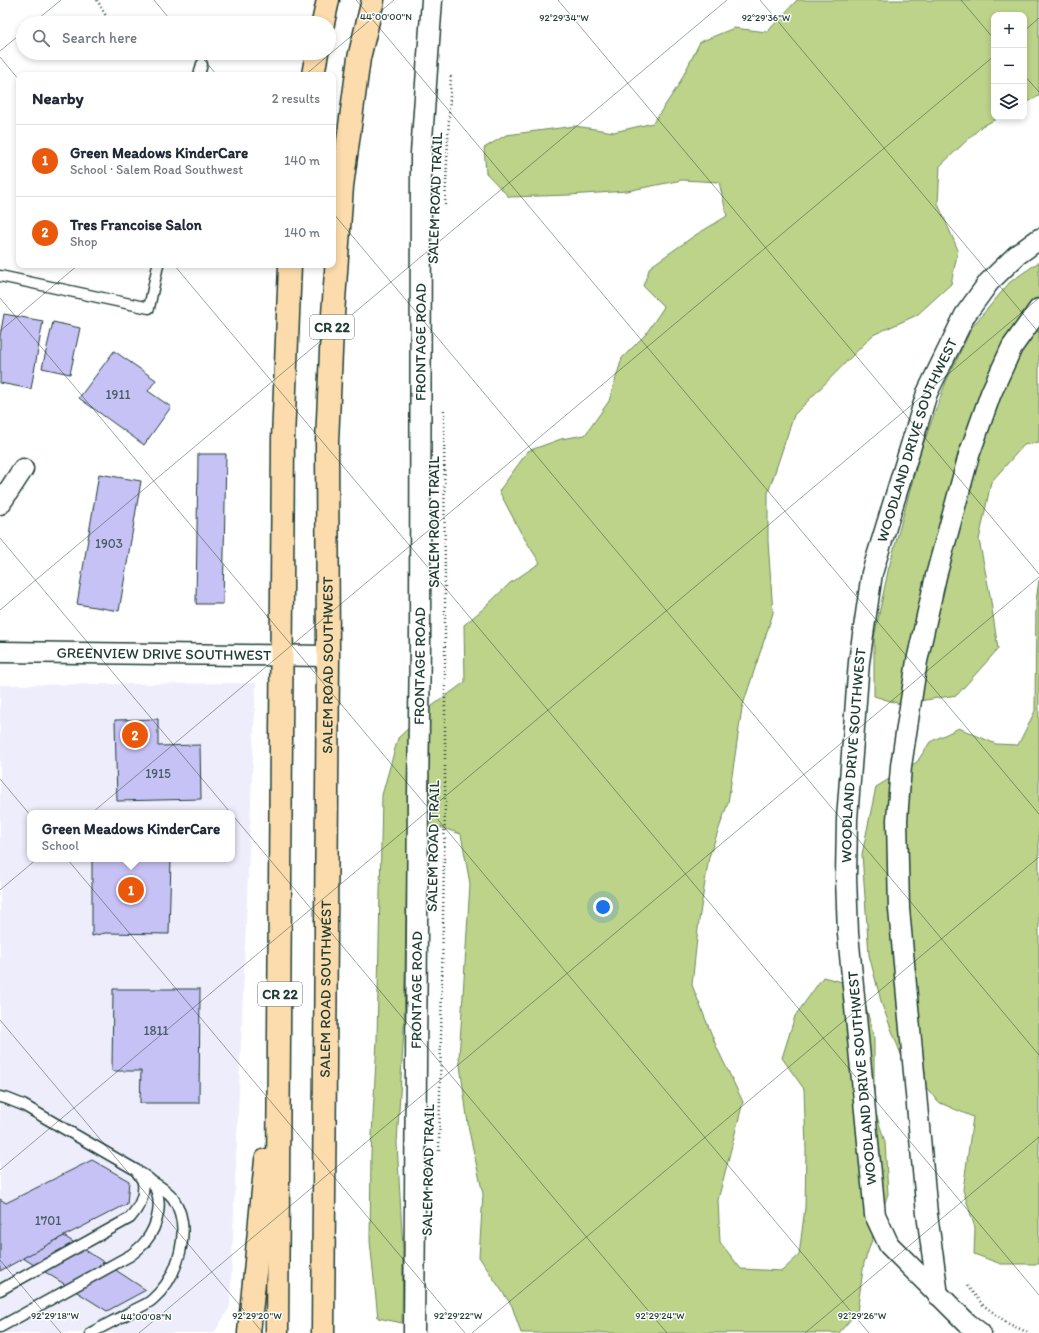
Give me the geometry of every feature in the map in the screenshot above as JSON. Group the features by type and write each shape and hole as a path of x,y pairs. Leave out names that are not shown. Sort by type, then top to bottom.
{"main road":[{"path":"325,16 328,0"},
{"name":"SALEM ROAD SOUTHWEST","path":"336,254 342,186 359,58 373,0"},
{"path":"314,72 316,60"},
{"name":"CR 22","path":"277,1333 283,439 290,268"},
{"name":"SALEM ROAD SOUTHWEST","path":"323,1333 328,656 328,442 335,268"},
{"path":"250,1333 280,1000"}],"street":[{"name":"FRONTAGE ROAD","path":"414,1333 420,643 421,153 432,0"},
{"name":"WOODLAND DRIVE SOUTHWEST","path":"980,1333 967,1323 938,1295 889,1245 875,1215 848,934 846,877 847,819 859,662 872,573 927,393 965,314 989,282 1017,254 1039,239"},
{"path":"938,1295 927,1214 899,909 897,820 901,766 917,661 936,576 969,455 991,393 1012,347 1039,309"},
{"path":"0,504 22,469"},
{"name":"GREENVIEW DRIVE SOUTHWEST","path":"0,652 282,654 328,656"}],"lane":[{"path":"200,72 202,64"},
{"path":"0,276 149,308 157,268"},
{"path":"0,1097 23,1105 136,1170 164,1189 172,1197 178,1208 181,1220 182,1238 180,1252 173,1272 163,1289 152,1301 91,1333"},
{"path":"0,1290 130,1218 139,1208 144,1182 136,1170"},
{"path":"0,1327 131,1255 145,1242 154,1227 160,1208 157,1193 151,1181"}],"path":[{"path":"97,0 106,16"},
{"name":"SALEM ROAD TRAIL","path":"444,211 451,71"},
{"name":"SALEM ROAD TRAIL","path":"439,1152 445,803 444,407"},
{"path":"967,1286 983,1305 1009,1324 1029,1333"}],"shaded area":[{"path":"256,683 230,1307 214,1333 0,1333 0,685"}],"green space":[{"path":"797,0 1039,0 1039,96 1027,102 1027,12 991,12 991,120 994,120 981,127 940,166 938,204 958,250 951,284 917,315 873,335 794,415 768,493 768,541 773,613 742,708 728,803 709,857 699,920 692,985 717,1048 743,1102 718,1200 720,1242 741,1269 782,1271 799,1255 805,1207 806,1150 804,1089 782,1058 795,1016 823,977 861,987 874,1038 874,1107 885,1142 888,1194 864,1263 857,1312 839,1333 521,1333 512,1306 479,1257 483,1194 469,1131 459,1058 470,884 461,834 427,823 407,858 404,1029 397,1143 403,1250 402,1323 378,1318 370,1241 371,1154 377,1040 382,795 398,738 432,706 465,682 464,625 510,583 540,563 521,533 499,491 528,451 561,439 585,435 609,401 622,358 645,335 664,307 643,286 650,267 694,236 727,216 719,182 682,180 627,191 509,197 486,173 484,148 506,135 575,126 614,132 653,123 678,86 700,42 734,28 767,32"},
{"path":"1039,262 1039,442 1024,445 991,482 979,540 990,595 998,649 957,695 900,704 874,696 874,638 888,571 921,450 946,382 972,327 1010,282"},
{"path":"1039,580 1039,1264 1001,1264 974,1254 975,1228 963,1190 973,1117 938,1102 902,1057 882,1005 869,955 862,854 876,787 917,762 930,742 959,728 996,744 1018,745 1035,711 1036,601"}],"building":[{"path":"4,314 43,321 31,389 0,383 0,336"},
{"path":"53,322 80,328 70,374 42,368"},
{"path":"114,351 156,380 148,391 171,407 144,445 79,398"},
{"path":"198,454 226,454 223,604 196,604"},
{"path":"99,474 141,481 119,611 77,604"},
{"path":"158,719 158,746 200,745 201,799 117,801 115,720"},
{"path":"92,862 171,862 169,934 105,933 92,936"},
{"path":"113,989 200,989 199,1103 140,1103 141,1071 112,1071"},
{"path":"92,1160 129,1181 127,1204 0,1271 0,1199 6,1203"},
{"path":"64,1236 146,1290 107,1311 23,1258"}],"place":[{"name":"Tres Francoise Salon","path":"135,735"},
{"name":"Green Meadows KinderCare","path":"131,890"}]}
